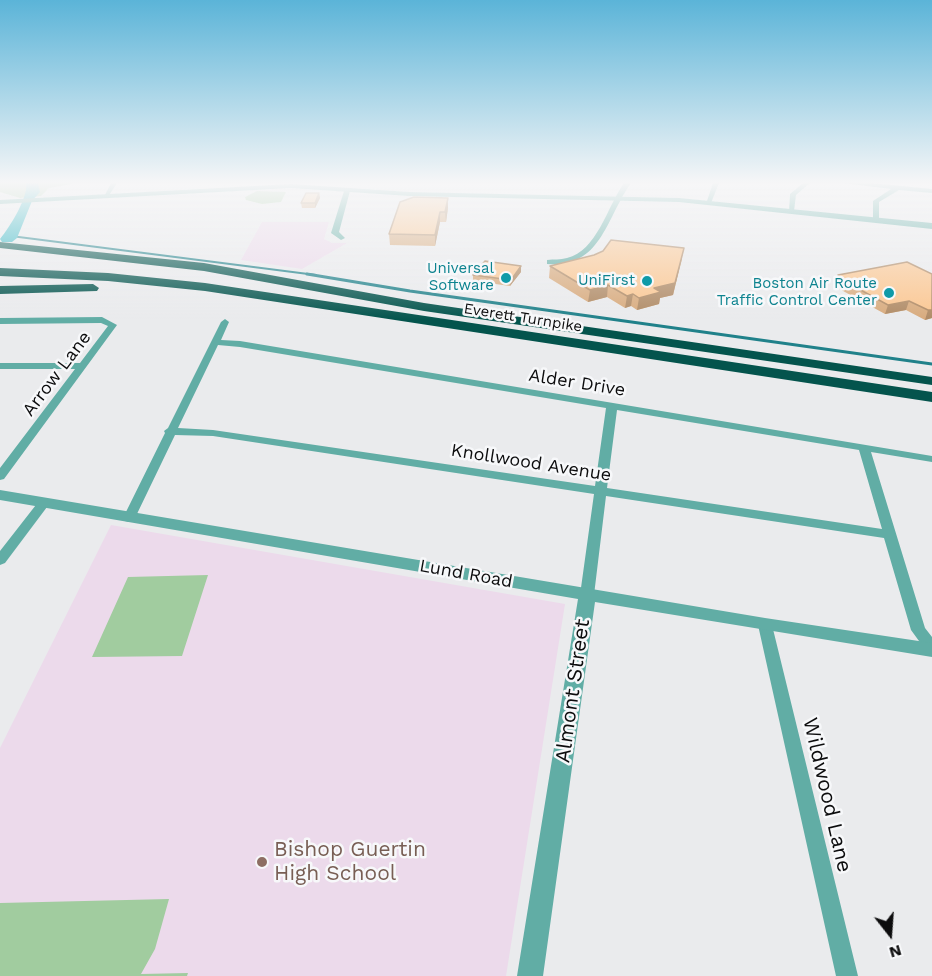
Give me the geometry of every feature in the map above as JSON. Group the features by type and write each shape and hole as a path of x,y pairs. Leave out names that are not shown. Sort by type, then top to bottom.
{"highway":[{"path":"0,245 214,269 424,307"},
{"name":"Everett Turnpike","path":"0,263 89,265 185,273 932,381"},
{"name":"Everett Turnpike","path":"0,272 94,276 218,288 932,398"},
{"path":"0,281 99,285 179,294 932,398"},
{"path":"0,290 80,287 179,294"}],"street":[{"path":"336,229 335,233 340,238"},
{"path":"550,262 572,260 585,255 600,229"},
{"name":"Arrow Lane","path":"0,321 102,320 112,322 112,328 0,476"},
{"path":"129,518 169,431 225,322"},
{"name":"Alder Drive","path":"215,342 240,344 932,459"},
{"path":"0,366 83,366"},
{"name":"Almont Street","path":"530,976 587,595 612,406"},
{"name":"Knollwood Avenue","path":"169,431 213,433 888,534"},
{"path":"864,448 918,630 932,649"},
{"name":"Lund Road","path":"0,495 765,625 932,649"},
{"path":"0,560 43,504"},
{"name":"Wildwood Lane","path":"765,625 847,976"}],"shaded area":[{"path":"258,229 327,229 324,239 332,243 347,243 302,269 241,260"},
{"name":"Bishop Guertin High School","path":"111,525 565,604 506,976 0,976 0,748"}],"green space":[{"path":"208,575 182,656 92,657 128,577"},
{"path":"169,899 155,949 141,974 188,973 187,976 0,976 0,903"}],"building":[{"path":"391,229 436,229 435,235 389,234"},
{"path":"611,240 684,248 675,283 654,288 661,292 639,298 633,294 627,296 608,285 590,290 550,266 594,255 603,251"},
{"path":"485,261 521,266 511,280 473,275"},
{"name":"Boston Air Route Traffic Control Center","path":"907,262 932,274 932,310 909,301 888,305 837,277 841,277 838,275"}],"waterway":[{"path":"7,239 15,229"},
{"path":"11,236 316,275"},
{"path":"307,274 410,291 932,364"}],"place":[{"name":"Universal Software","path":"506,278"},
{"name":"UniFirst","path":"647,281"},
{"name":"Boston Air Route Traffic Control Center","path":"889,293"},
{"name":"Bishop Guertin High School","path":"262,862"}]}
